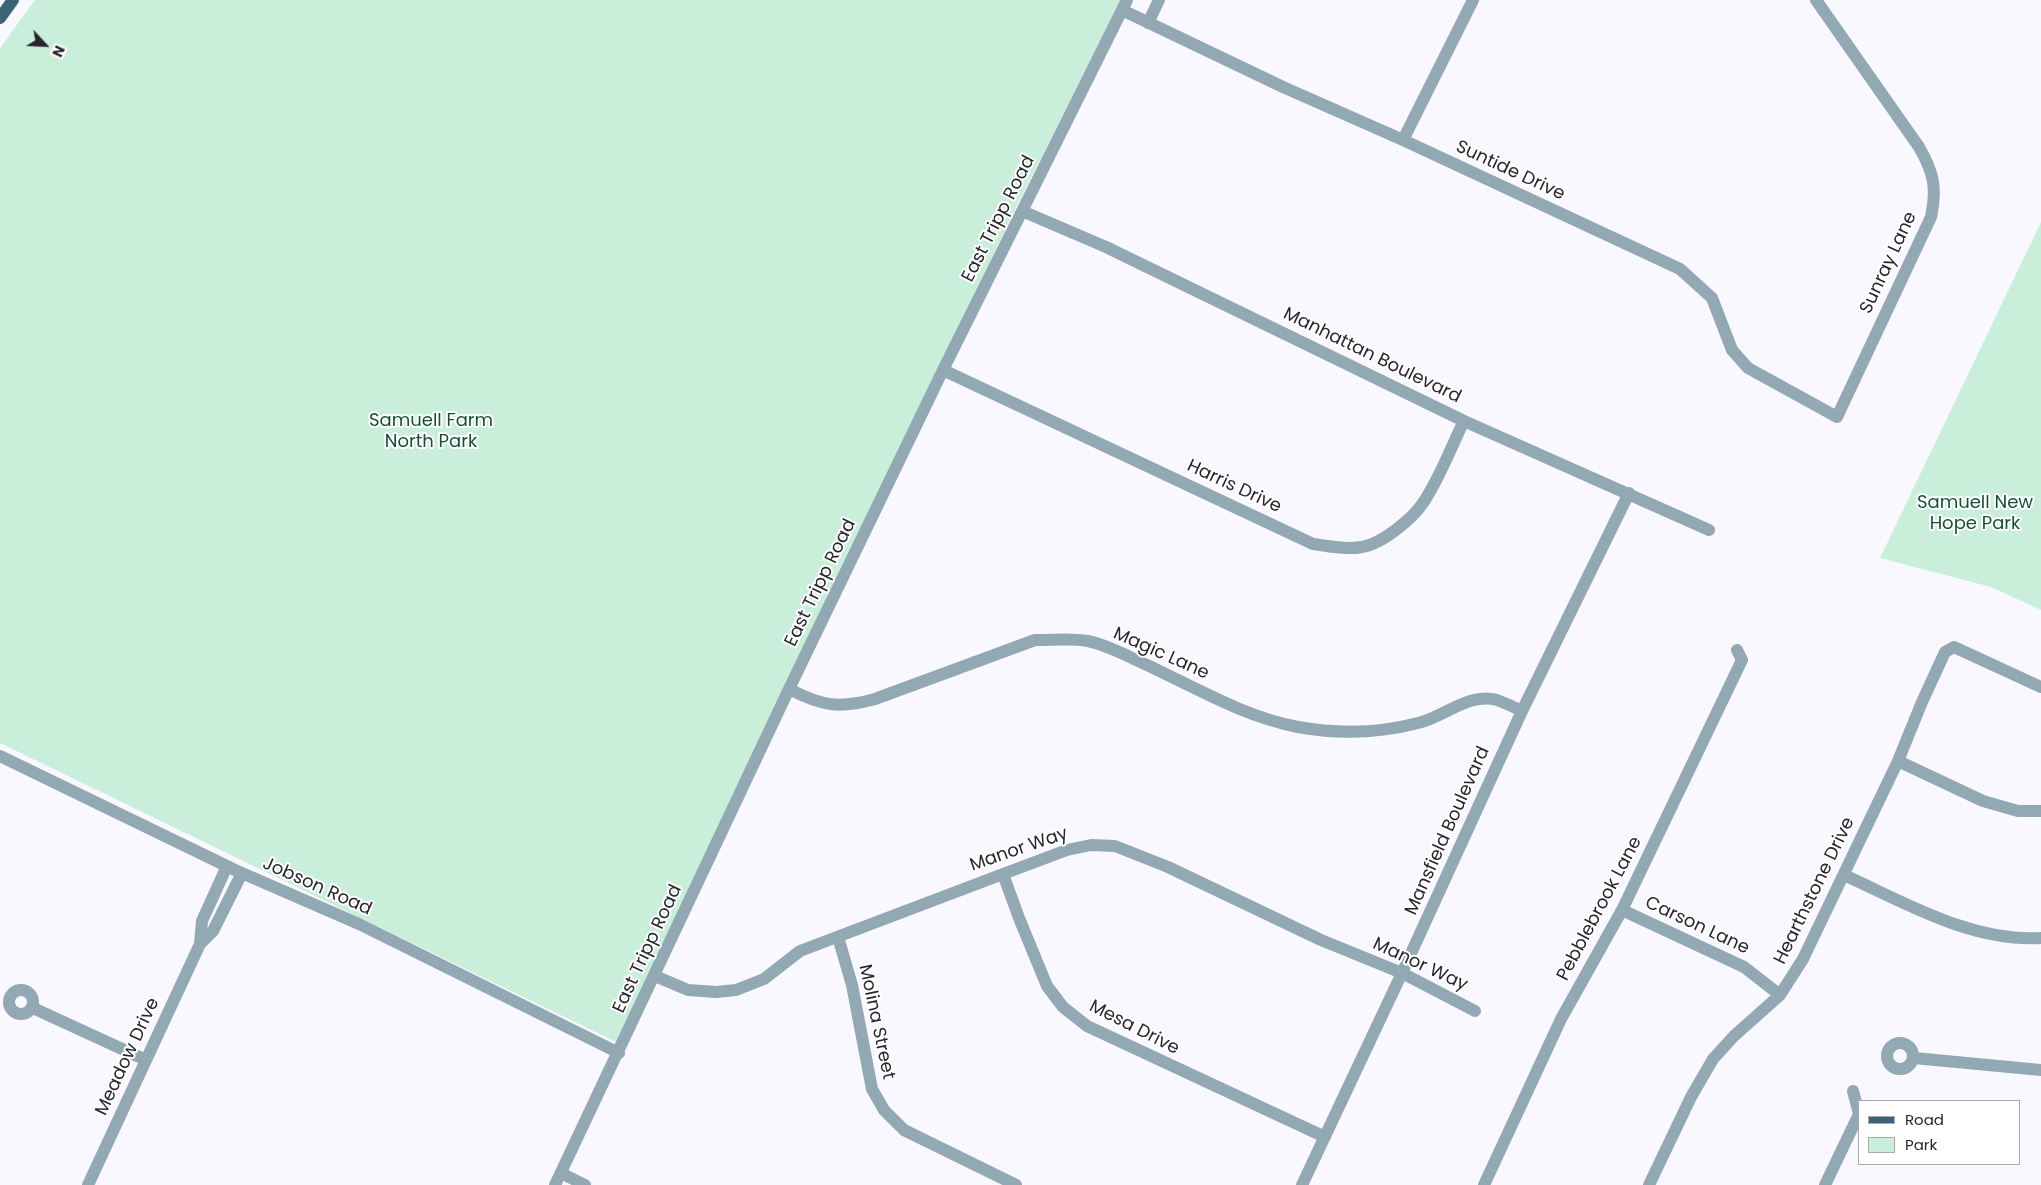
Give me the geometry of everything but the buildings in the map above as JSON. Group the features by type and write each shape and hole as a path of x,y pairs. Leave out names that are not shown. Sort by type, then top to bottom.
{"main road":[{"path":"0,18 13,0"}],"street":[{"path":"1148,23 1159,0"},
{"path":"1403,140 1473,0"},
{"name":"Sunray Lane","path":"1816,0 1919,147 1929,165 1935,184 1935,199 1931,217 1837,417"},
{"name":"Suntide Drive","path":"1125,5 1148,23 1680,269 1712,298 1732,350 1748,368 1837,417"},
{"name":"East Tripp Road","path":"558,1179 942,370 1125,5"},
{"name":"Manhattan Boulevard","path":"1022,211 1106,247 1464,421 1709,530"},
{"name":"Harris Drive","path":"942,370 1313,544 1340,547 1364,547 1379,541 1394,532 1422,504 1464,421"},
{"name":"Mansfield Boulevard","path":"1302,1185 1402,973 1522,710 1629,493"},
{"name":"Magic Lane","path":"789,689 812,701 852,706 1035,640 1052,640 1088,642 1125,655 1252,714 1298,727 1341,731 1390,728 1420,723 1467,702 1484,699 1496,700 1522,710"},
{"name":"Hearthstone Drive","path":"1649,1185 1691,1097 1714,1059 1734,1036 1780,995 1803,959 1898,761 1945,652 1954,647 2041,687"},
{"name":"Pebblebrook Lane","path":"1484,1185 1561,1019 1622,910 1742,660 1737,650"},
{"name":"Jobson Road","path":"0,756 227,866 359,924 618,1053"},
{"path":"1898,761 1983,801 2018,811 2041,811"},
{"name":"Manor Way","path":"655,976 688,990 716,992 736,990 764,979 800,951 1067,850 1091,845 1115,846 1168,867 1321,940 1402,973 1476,1011"},
{"name":"Meadow Drive","path":"88,1185 200,944 202,922 227,866"},
{"name":"Meadow Drive","path":"200,944 213,931 242,873"},
{"name":"Mesa Drive","path":"1003,874 1047,986 1063,1007 1073,1016 1096,1030 1325,1137"},
{"path":"1844,874 1942,921 1993,934 2029,939 2041,938"},
{"name":"Carson Lane","path":"1622,910 1744,967 1780,995"},
{"name":"Molina Street","path":"838,937 852,985 872,1089 884,1110 904,1130 1016,1185"},
{"path":"32,1008 146,1060"},
{"path":"1914,1058 2041,1070"},
{"path":"1853,1091 1858,1110"},
{"path":"1827,1184 1858,1116"},
{"path":"558,1179 585,1185"}],"green space":[{"name":"Samuell Farm North Park","path":"35,0 1122,0 1016,207 618,1043 0,743 0,48"},
{"name":"Samuell New Hope Park","path":"2041,222 2041,610 1991,587 1880,558"}]}
